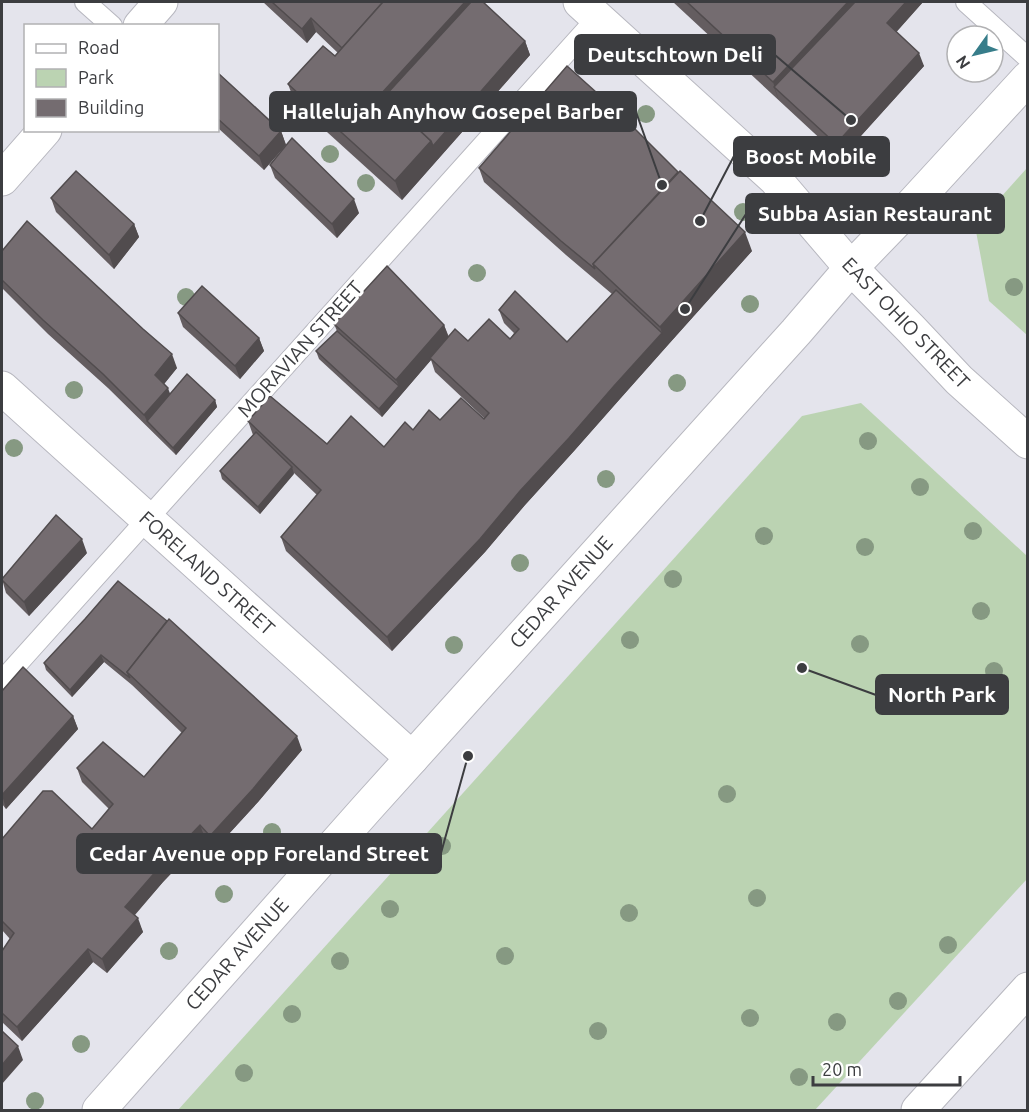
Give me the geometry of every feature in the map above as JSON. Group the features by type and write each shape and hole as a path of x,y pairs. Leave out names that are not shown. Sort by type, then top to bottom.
{"street":[{"path":"142,24 161,2"},
{"name":"EAST OHIO STREET","path":"589,10 776,179 851,268 959,380 1028,442"},
{"name":"CEDAR AVENUE","path":"99,1110 851,268 1028,78"},
{"path":"2,179 43,132"},
{"name":"FORELAND STREET","path":"2,388 412,758"},
{"path":"918,1110 1028,989"}],"lane":[{"path":"85,2 110,24"},
{"path":"966,2 1028,58"},
{"name":"MORAVIAN STREET","path":"2,681 147,519 589,10"}],"green space":[{"path":"1027,168 1027,335 989,301 975,226"},
{"path":"861,403 1027,556 1027,879 815,1110 178,1110 802,416"}],"building":[{"path":"272,2 383,2 342,48 311,18 302,29"},
{"path":"383,2 465,2 381,94 431,141 395,181 288,84 323,46 335,56"},
{"path":"471,2 483,2 525,41 433,146 431,141 384,97"},
{"path":"687,2 848,2 773,82"},
{"path":"855,2 906,2 887,23 919,53 836,144 774,87"},
{"path":"567,66 616,110 678,172 593,264 595,269 479,168"},
{"path":"219,74 281,131 259,156 219,120"},
{"path":"292,138 354,199 332,224 270,165"},
{"path":"76,171 134,224 109,255 51,198"},
{"path":"680,171 745,232 660,327 593,264"},
{"path":"27,221 172,354 155,375 168,388 144,415 2,280 2,251"},
{"path":"387,266 444,325 396,380 334,324"},
{"path":"202,286 259,338 235,366 178,313"},
{"path":"616,290 662,333 520,491 480,539 387,637 281,537 321,490 248,421 270,396 327,444 351,416 384,447 405,422 413,430 429,410 440,420 461,398 484,419 489,413 430,358 455,329 468,341 489,319 510,339 519,329 499,310 515,291 567,342"},
{"path":"337,331 399,386 379,409 316,351"},
{"path":"187,374 215,400 173,448 147,421"},
{"path":"256,432 292,467 258,507 220,471"},
{"path":"56,515 82,539 24,602 2,579"},
{"path":"118,581 167,621 127,672 130,678 101,655 70,690 44,663"},
{"path":"169,619 297,736 210,836 200,825 158,869 125,907 138,918 102,959 88,949 17,1027 2,1013 2,951 14,933 2,921 2,839 43,791 52,791 92,829 113,804 77,768 103,742 144,777 186,728 127,672"},
{"path":"23,667 73,716 2,795 2,691"},
{"path":"2,1031 18,1046 2,1065"}],"place":[{"name":"Deutschtown Deli","path":"851,120"},
{"name":"Hallelujah Anyhow Gosepel Barber","path":"662,185"},
{"name":"Boost Mobile","path":"700,221"},
{"name":"Subba Asian Restaurant","path":"685,309"},
{"name":"North Park","path":"802,668"},
{"name":"Cedar Avenue opp Foreland Street","path":"468,756"}]}
